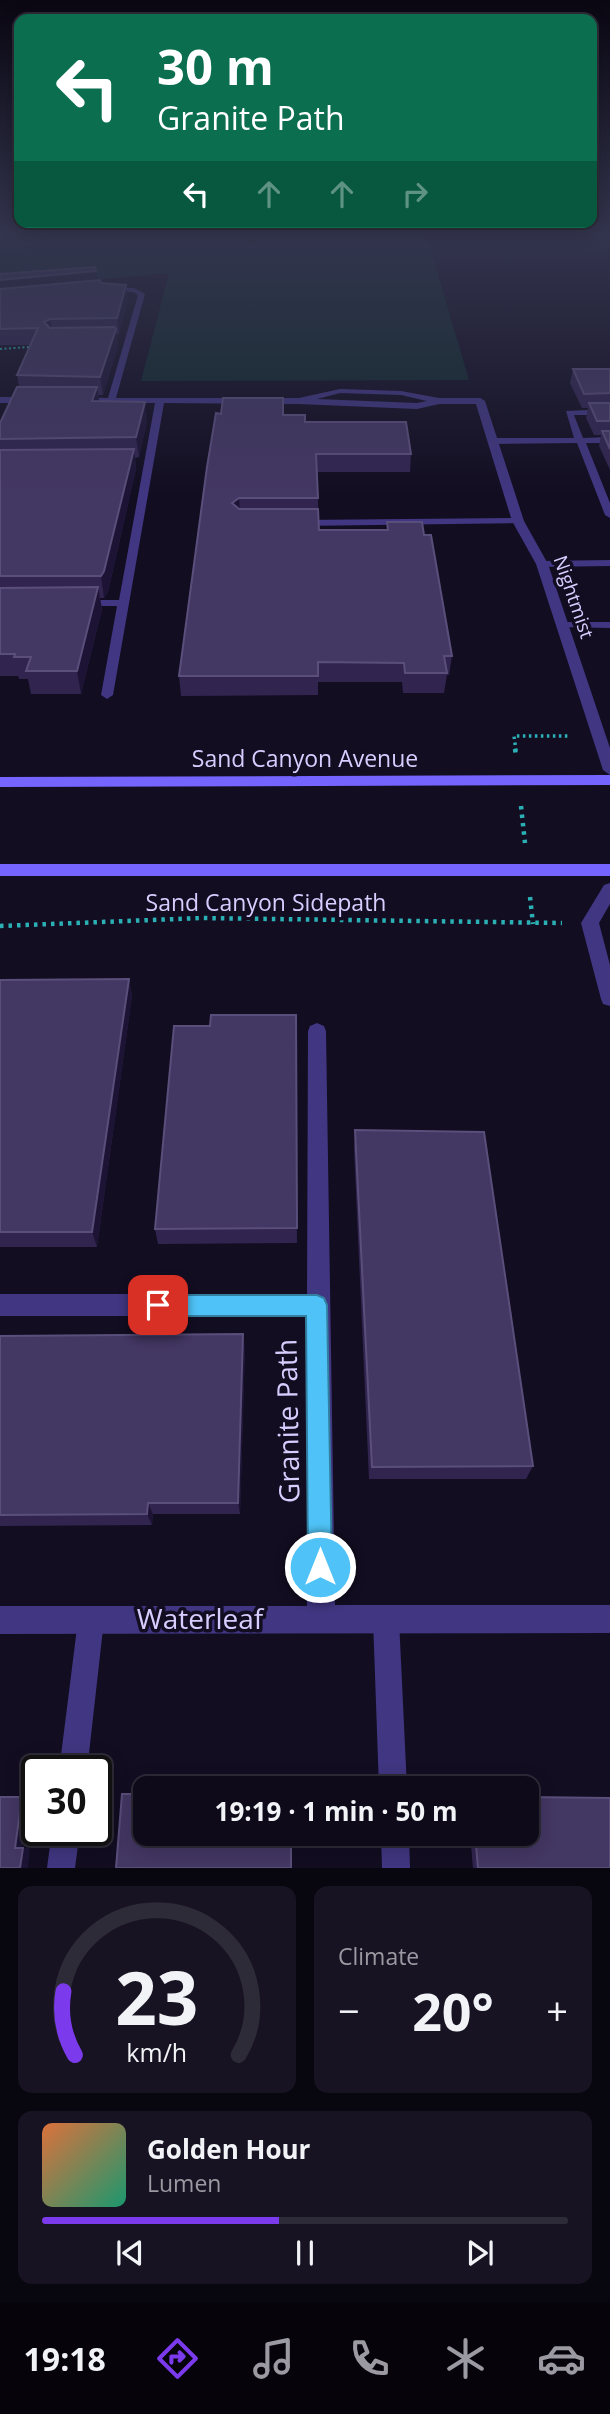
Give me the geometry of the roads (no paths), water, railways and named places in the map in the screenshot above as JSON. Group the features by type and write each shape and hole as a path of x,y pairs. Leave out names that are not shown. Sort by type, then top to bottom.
{"main road":[{"name":"Sand Canyon Avenue","path":"0,782 610,780"},
{"path":"0,870 610,870"}],"street":[{"name":"Nightmist","path":"481,401 484,419 495,441 518,521 542,564 610,770"},
{"path":"610,889 590,923 610,999"},
{"name":"Granite Path","path":"317,1031 321,1619"},
{"name":"Granite Path","path":"0,1305 317,1305"},
{"name":"Waterleaf","path":"0,1620 610,1619"}],"lane":[{"path":"111,400 134,320"},
{"path":"116,340 128,339"},
{"path":"0,400 41,400"},
{"path":"69,400 299,401 417,406 439,401 481,401"},
{"path":"107,695 160,400"},
{"path":"610,412 569,413 610,515"},
{"path":"495,441 610,440"},
{"path":"135,463 149,463"},
{"path":"292,523 518,521"},
{"path":"542,564 610,563"},
{"path":"69,603 124,603"},
{"path":"562,625 610,625"},
{"path":"386,1619 393,1776"},
{"path":"75,1755 91,1620"},
{"path":"61,1868 64,1846"},
{"path":"395,1846 396,1868"}]}
